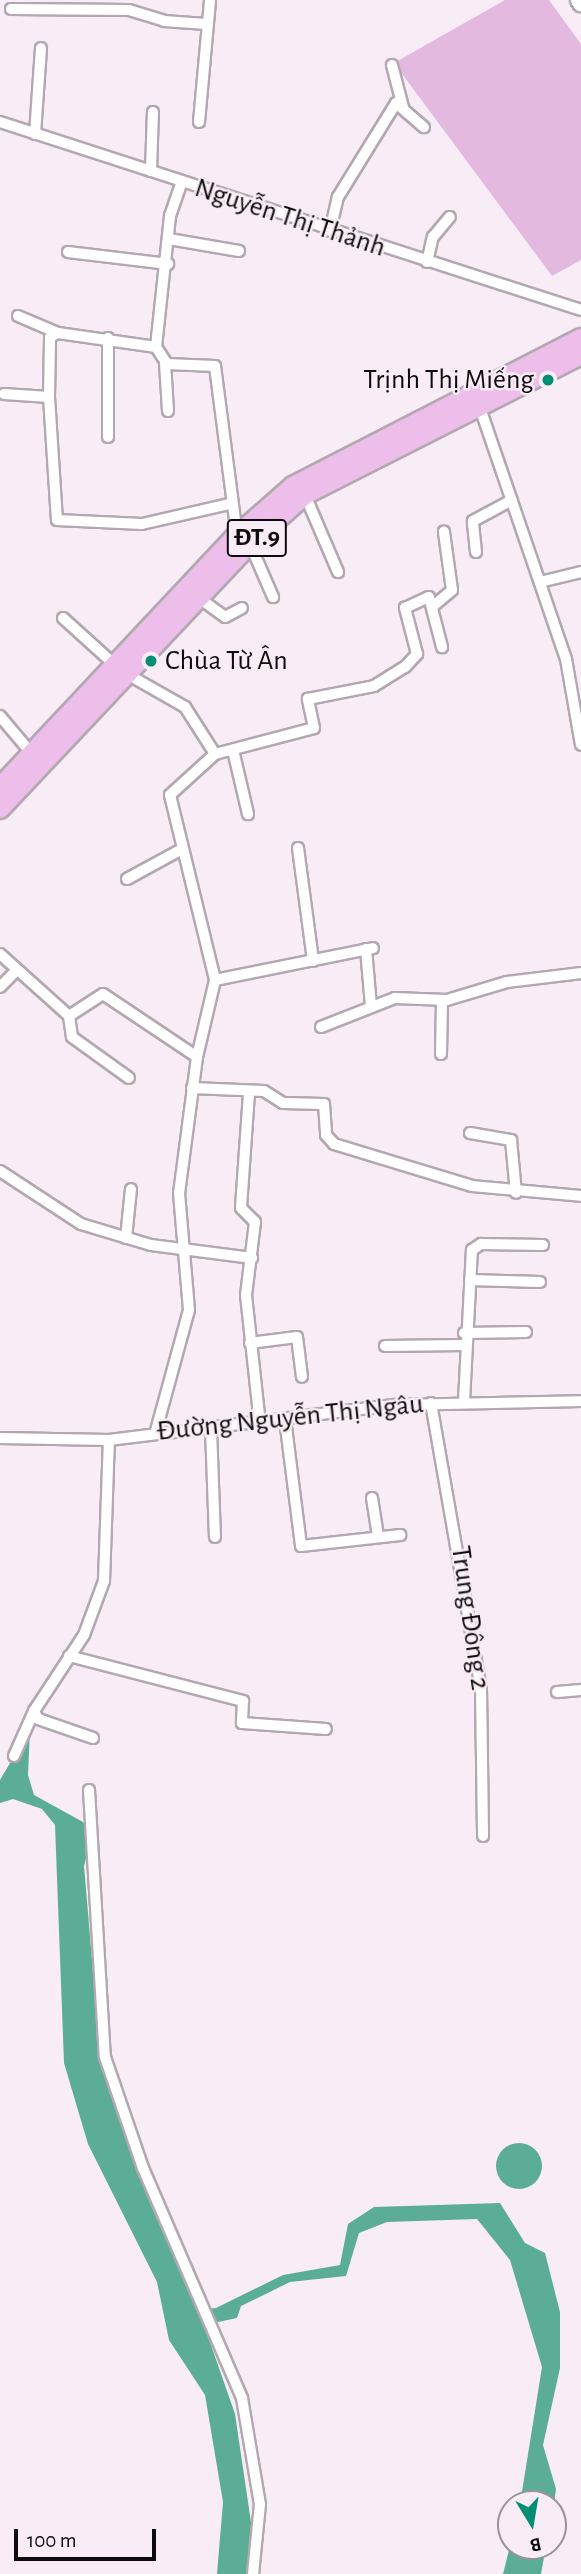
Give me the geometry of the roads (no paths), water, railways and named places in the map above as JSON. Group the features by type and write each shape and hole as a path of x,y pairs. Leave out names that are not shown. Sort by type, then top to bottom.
{"main road":[{"name":"ĐT.9","path":"0,809 121,669 244,540 314,472 581,338"},
{"name":"ĐT.9","path":"0,787 121,669 199,598 244,540 305,495 581,355"}],"street":[{"path":"199,122 210,0"},
{"path":"11,9 129,10 164,21 206,24"},
{"path":"35,134 41,48"},
{"path":"392,65 402,107"},
{"path":"330,231 338,197 384,118 396,103 424,127"},
{"path":"151,172 153,112"},
{"name":"Nguyễn Thị Thảnh","path":"0,122 181,184 581,310"},
{"path":"167,411 164,362 156,347 169,239 181,184"},
{"path":"427,261 433,237 450,218"},
{"path":"169,239 239,251"},
{"path":"68,252 168,264"},
{"path":"18,316 58,333 108,338 156,347"},
{"path":"58,333 50,337 50,397 57,520 154,523 229,505"},
{"path":"108,338 108,437"},
{"path":"164,362 215,366 229,505 273,597"},
{"path":"4,394 50,397"},
{"path":"480,405 566,659 581,745"},
{"path":"305,495 338,572"},
{"path":"476,552 473,522 512,500"},
{"path":"432,607 453,590 444,532"},
{"path":"540,582 581,572"},
{"path":"156,1431 181,1353 189,1310 188,1251 179,1226 179,1193 197,1057 215,980 170,794 215,754 314,728 308,698 374,685 405,667 417,654 405,608 429,597 442,647"},
{"path":"199,598 225,617 242,608"},
{"path":"63,618 121,669 185,707 215,754"},
{"path":"0,716 32,754"},
{"path":"233,750 248,814"},
{"path":"298,848 313,961"},
{"path":"127,879 182,849"},
{"path":"215,980 369,948 370,1006"},
{"path":"0,954 69,1016 72,1037 129,1078"},
{"path":"0,987 17,970"},
{"path":"321,1027 395,998 442,1000 507,982 581,973"},
{"path":"69,1016 103,994 197,1057"},
{"path":"441,1054 442,1000"},
{"path":"192,1088 249,1093 264,1091 290,1105 327,1105 326,1135 334,1144 516,1193 581,1196"},
{"path":"249,1093 241,1208 256,1223 246,1295 260,1423"},
{"path":"470,1133 510,1140 516,1193"},
{"path":"0,1171 81,1224 126,1238 188,1251 252,1258"},
{"path":"126,1238 131,1189"},
{"path":"464,1401 464,1332 472,1250 481,1244 542,1245"},
{"path":"470,1280 540,1282"},
{"path":"464,1332 526,1332"},
{"path":"250,1343 297,1337 302,1377"},
{"path":"385,1346 464,1345"},
{"name":"Đường Nguyễn Thị Ngâu","path":"0,1438 109,1440 156,1431 211,1429 431,1403 581,1401"},
{"name":"Trung Đông 2","path":"431,1403 481,1689 484,1836"},
{"path":"285,1419 301,1546 400,1535"},
{"path":"211,1429 215,1537"},
{"path":"14,1756 34,1711 84,1635 104,1581 109,1440"},
{"path":"372,1498 378,1537"},
{"path":"69,1656 243,1701 242,1723 326,1729"},
{"path":"557,1692 581,1690"},
{"path":"34,1711 38,1719 93,1738"},
{"path":"89,1790 87,1822 106,2057 143,2168 242,2398 260,2504 253,2574"}],"place":[{"name":"Trịnh Thị Miếng","path":"548,380"},
{"name":"Chùa Từ Ân","path":"151,661"}]}
